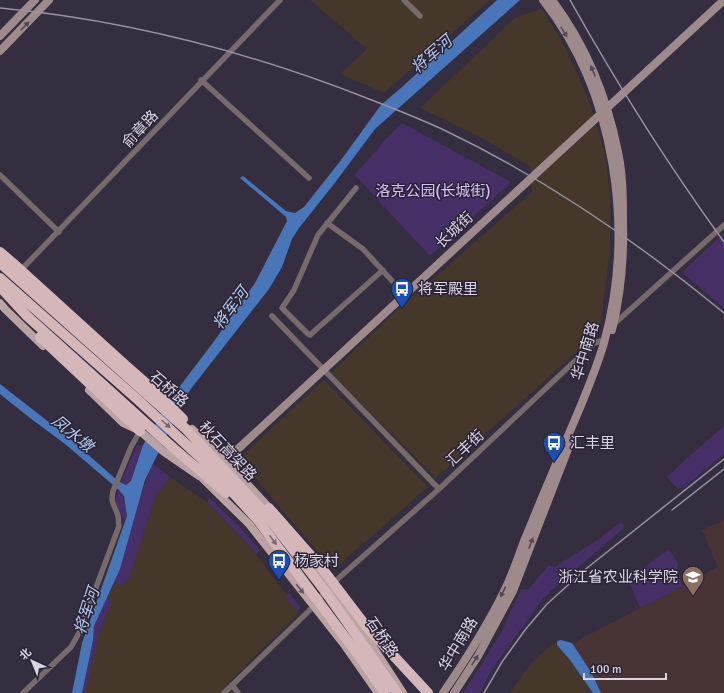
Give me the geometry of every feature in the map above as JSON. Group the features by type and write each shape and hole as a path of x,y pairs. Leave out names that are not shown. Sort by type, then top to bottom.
{"highway":[{"path":"0,252 123,363 181,418"},
{"name":"秋石高架路","path":"0,263 186,429 248,494 264,512 324,591 397,693"},
{"name":"秋石高架路","path":"0,278 175,433 202,459 257,519 385,693"},
{"path":"0,286 36,324 171,446 257,519"},
{"path":"0,295 34,331 140,431"},
{"path":"269,508 321,567 366,626 428,693"}],"main road":[{"path":"0,36 35,0"},
{"path":"0,51 49,0"},
{"name":"华中南路","path":"454,693 478,656 513,591 596,381 617,310 622,275 624,240 623,199 618,153 604,111 568,38 543,0"},
{"name":"华中南路","path":"443,693 472,651 508,583 594,374 604,340 613,299 617,263 618,232 616,188 600,87 589,61 552,0"},
{"name":"长城街","path":"199,476 239,448 724,0"},
{"name":"石桥路","path":"0,257 163,401"},
{"path":"0,286 144,416 199,476 249,524 343,643 378,693"},
{"path":"2,309 123,423 140,431 164,452 199,476"},
{"name":"石桥路","path":"181,418 224,459 269,508 362,630 403,693"}],"street":[{"name":"俞章路","path":"18,274 280,0"},
{"path":"404,0 420,16"},
{"path":"202,80 309,178"},
{"path":"0,174 59,232"},
{"path":"356,188 318,235 294,290 282,308 310,335 383,270"},
{"path":"327,223 363,249 405,295"},
{"name":"汇丰街","path":"224,693 314,606 329,587 439,489 594,343 604,340 613,326 724,224"},
{"path":"272,316 323,371 439,489"},
{"path":"22,693 72,647 79,633 119,526 118,516 113,506 113,491 131,447 140,431"},
{"path":"232,685 238,693"}],"shaded area":[{"path":"310,0 490,0 384,93 340,74 367,49"},
{"path":"542,9 563,43 588,98 605,152 610,199 610,252 600,326 589,341 436,478 331,373 393,314 532,192 530,166 478,136 420,108 516,17"},
{"path":"324,380 428,487 333,570 239,459"},
{"path":"153,464 207,502 247,543 300,612 227,684 233,693 82,693 99,616 120,569"},
{"name":"浙江省农业科学院","path":"724,520 724,693 596,693 568,648 577,641 718,567 702,530"},
{"path":"553,644 557,645 570,660 593,693 510,693 528,667"}],"green space":[{"name":"洛克公园(长城街)","path":"402,123 511,182 430,256 355,175 384,141"},
{"path":"724,233 724,308 682,272"},
{"path":"724,426 724,454 683,488 677,488 667,477"},
{"path":"137,445 143,445 131,481 126,485 121,482"},
{"path":"153,464 170,477 155,496 130,576 126,582 120,585 114,583 120,568 137,508"},
{"path":"119,490 126,505 125,522 115,499"},
{"path":"210,498 239,526 260,550 256,554 207,502"},
{"path":"621,522 625,527 543,598 491,671 480,693 463,693 500,635 521,589 528,590 549,565 555,567 596,541"},
{"path":"669,549 678,563 677,569 673,572 679,577 683,586 640,608 628,579"},
{"path":"289,593 301,608 297,611 285,597"},
{"path":"107,597 112,600 99,633 85,693 82,693 94,626"}],"water":[{"path":"497,0 520,0 375,129 299,228 292,239 282,267 269,289 190,390 145,480 120,569 94,626 93,640 82,693 72,693 82,643 127,516 124,496 65,444 0,394 0,384 68,437 118,481 126,485 131,481 143,445 171,398 215,340 255,283 287,221 286,217 240,178 243,176 286,211 295,213 304,207 341,160 381,105"},
{"path":"561,640 572,643 591,672 601,693 593,693 570,660 557,645 557,641"}],"railway":[{"path":"570,0 644,124 683,184 724,242"},
{"path":"0,8 47,13 188,40 324,82 418,118 483,150 555,191 625,237 724,313"},
{"path":"484,693 502,662 525,630 547,604 587,568 724,459"},
{"path":"672,510 724,469"}],"place":[{"name":"将军殿里","path":"402,308"},
{"name":"汇丰里","path":"554,462"},
{"name":"杨家村","path":"279,580"},
{"name":"浙江省农业科学院","path":"693,596"}],"water label":[{"name":"将军河","path":"431,54"},
{"name":"将军河","path":"230,308"},
{"name":"凤水墩","path":"73,433"},
{"name":"将军河","path":"86,611"}]}
